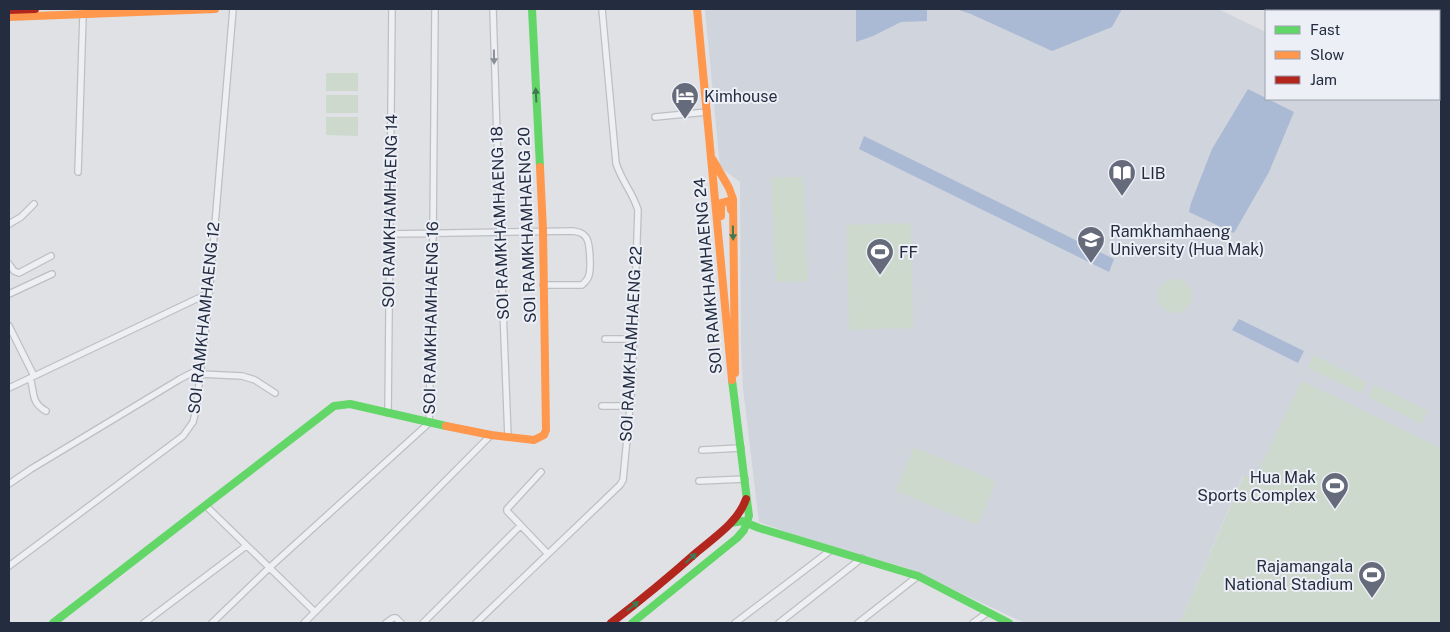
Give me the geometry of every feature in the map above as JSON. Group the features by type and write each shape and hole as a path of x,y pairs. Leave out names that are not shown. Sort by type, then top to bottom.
{"main road":[{"path":"9,10 35,9"},
{"path":"9,18 215,9"},
{"name":"SOI RAMKHAMHAENG 20","path":"508,437 534,440 540,438 546,430 542,285 543,232 532,9"},
{"name":"SOI RAMKHAMHAENG 24","path":"698,9 720,262 733,394 747,494 748,523"},
{"name":"SOI RAMKHAMHAENG 24","path":"711,156 732,191 735,381 733,394"},
{"path":"720,262 723,239 721,203 728,201 730,203 732,217"},
{"path":"53,623 334,406 350,404 429,423 508,437"},
{"path":"611,623 654,590 731,523 742,510 747,494"},
{"path":"747,494 753,516 760,528"},
{"path":"731,523 742,521 918,576 1009,623"},
{"path":"632,623 737,538 748,523"},
{"path":"737,538 751,530 760,528"},
{"path":"654,590 660,588 665,596 662,600"}],"street":[{"name":"SOI RAMKHAMHAENG 12","path":"9,566 183,436 193,422 209,294 233,9"},
{"name":"SOI RAMKHAMHAENG 14","path":"388,413 392,9"},
{"name":"SOI RAMKHAMHAENG 16","path":"212,623 269,568 429,423 435,9"},
{"name":"SOI RAMKHAMHAENG 18","path":"493,9 508,437"},
{"name":"SOI RAMKHAMHAENG 22","path":"476,623 623,480 630,406 638,210 616,163 602,9"},
{"path":"78,172 83,15"},
{"path":"655,117 707,112"},
{"path":"9,224 21,217 34,204"},
{"path":"389,234 574,231 582,233 587,239 589,247 589,276 586,282 582,285 542,285"},
{"path":"9,264 12,270 19,273 51,256"},
{"path":"9,294 52,274"},
{"path":"9,388 209,294"},
{"path":"9,326 32,377 32,392 36,404 46,411"},
{"path":"605,339 632,339"},
{"path":"9,484 180,379 200,371 242,376 255,380 275,393"},
{"path":"602,406 630,406"},
{"path":"304,623 492,435"},
{"path":"702,450 741,448"},
{"path":"541,472 507,511 548,554"},
{"path":"699,481 745,479"},
{"path":"206,506 315,612"},
{"path":"423,623 520,526"},
{"path":"144,623 246,546"},
{"path":"736,623 830,550"},
{"path":"779,623 862,558"},
{"path":"858,623 918,576"},
{"path":"973,623 987,613"},
{"path":"386,623 393,618 396,618 401,623"}],"shaded area":[{"name":"Ramkhamhaeng University (Hua Mak)","path":"705,9 1218,9 1265,32 1265,100 1440,100 1441,81 1441,451 1302,381 1254,480 1243,476 1180,623 1025,623 907,568 806,539 759,522 743,388 740,182 720,167"},
{"path":"326,73 358,73 358,91 326,91"},
{"path":"326,95 358,95 358,113 326,113"},
{"path":"326,117 358,117 358,136 326,135"},
{"path":"803,177 808,281 776,282 771,178"},
{"name":"FF","path":"911,223 913,328 849,330 846,225"},
{"path":"1175,279 1182,280 1187,284 1191,289 1191,303 1187,308 1182,312 1175,313 1168,312 1163,308 1159,303 1158,296 1159,289 1163,284 1168,280"},
{"path":"1314,355 1367,382 1361,394 1308,368"},
{"name":"Hua Mak Sports Complex","path":"1302,381 1441,448 1441,623 1180,623 1244,475 1254,479"},
{"path":"1374,385 1428,411 1421,424 1368,397"},
{"path":"914,447 996,481 978,525 896,491"}],"water":[{"path":"856,9 927,9 927,21 901,22 856,42"},
{"path":"956,9 1122,9 1112,27 1052,51"},
{"path":"1248,89 1265,98 1265,100 1270,100 1294,112 1269,172 1234,233 1189,212 1212,149"},
{"path":"864,136 1114,259 1109,272 859,149"},
{"path":"1239,319 1304,351 1298,363 1232,330"}],"traffic: fast":[{"path":"532,9 540,167"},
{"path":"632,623 737,538 744,530 749,516 732,380"},
{"path":"53,623 334,406 350,404 446,426"},
{"path":"731,523 742,521 759,528 918,576 1009,623"}],"traffic: slow":[{"path":"9,17 215,9"},
{"path":"697,9 732,380"},
{"path":"713,160 733,199 735,373"},
{"path":"446,426 491,435 534,440 544,435 546,430 543,231 540,167"},
{"path":"721,216 721,203 728,201 731,210"}],"traffic: jam":[{"path":"9,10 35,9"},
{"path":"611,623 726,528 738,515 746,499"}],"place":[{"name":"Kimhouse","path":"685,120"},
{"name":"LIB","path":"1122,197"},
{"name":"Ramkhamhaeng University (Hua Mak)","path":"1091,264"},
{"name":"FF","path":"880,276"},
{"name":"Hua Mak Sports Complex","path":"1335,510"},
{"name":"Rajamangala National Stadium","path":"1372,599"}]}
